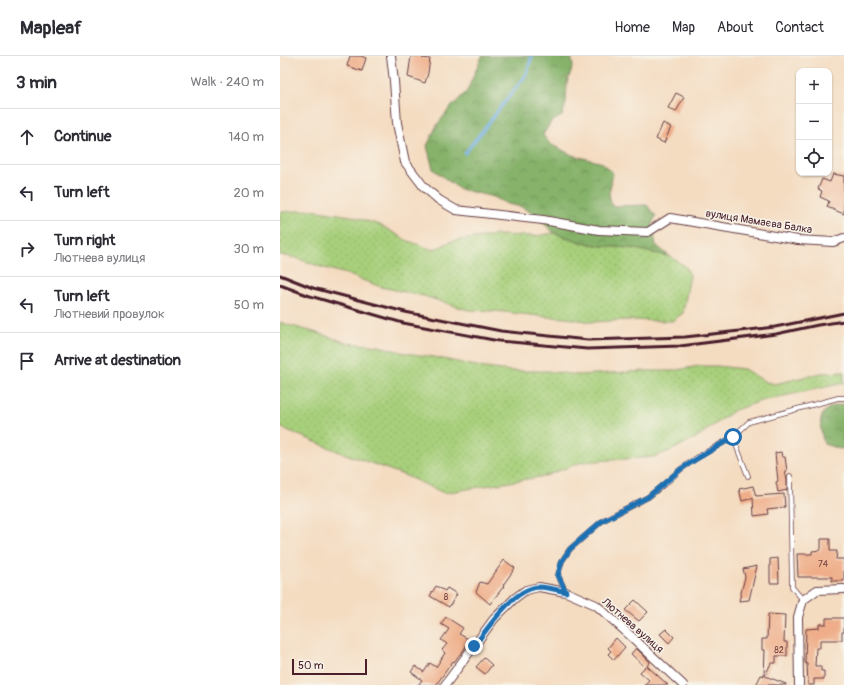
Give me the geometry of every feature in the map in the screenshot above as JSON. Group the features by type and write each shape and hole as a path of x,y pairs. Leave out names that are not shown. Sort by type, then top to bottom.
{"street":[{"name":"вулиця Мамаєва Балка","path":"391,56 397,123 405,162 424,188 439,200 456,210 543,220 599,230 648,232 670,218 798,240 833,242 844,238"},
{"name":"Лютнева вулиця","path":"445,685 494,619 515,598 526,590 539,587 566,592 596,606 634,638 683,685"},
{"path":"799,685 798,617 803,600 817,590 844,589"}],"lane":[{"path":"566,592 558,575 562,561 570,549 602,521 648,497 681,469 733,437 749,422 838,398 844,398"},
{"path":"733,437 748,476"},
{"path":"790,476 792,588 803,600"}],"green space":[{"path":"482,56 571,56 573,65 567,83 566,103 562,116 551,122 543,135 550,144 572,155 603,163 613,173 609,194 612,206 647,205 656,216 652,224 656,245 669,256 630,248 601,246 581,242 554,233 535,215 522,207 507,204 494,197 459,189 433,169 427,146 437,125 450,108 467,91"},
{"path":"312,210 351,216 380,225 406,240 433,250 450,242 459,240 497,235 536,236 554,233 581,242 601,246 630,248 669,256 685,266 690,275 683,313 672,321 627,320 592,322 495,311 468,310 424,296 381,287 296,258 280,255 280,212"},
{"path":"280,322 348,343 379,346 405,353 434,357 485,368 511,371 547,371 578,375 672,371 699,366 717,366 744,369 766,382 775,384 821,373 844,372 844,383 761,401 735,410 697,437 672,450 654,457 582,462 545,476 444,493 404,475 337,451 280,427"},
{"path":"844,404 844,448 840,449 824,444 820,424 822,415 825,411 834,406"}],"building":[{"path":"350,56 361,56 366,58 362,71 347,66"},
{"path":"411,56 422,56 422,58 430,59 425,83 408,77"},
{"path":"676,93 684,97 676,112 668,108"},
{"path":"663,123 671,127 664,143 656,139"},
{"path":"833,174 844,176 844,214 827,207 829,201 820,197 822,191 818,189 822,179 830,182"},
{"path":"781,452 782,457 785,457 787,490 778,492 776,482 778,481 775,453"},
{"path":"753,486 756,496 784,494 785,507 767,509 768,514 754,516 753,498 742,501 739,489"},
{"path":"821,539 830,539 830,551 837,551 836,559 844,559 844,581 832,581 832,577 798,577 797,554 812,554 812,551 821,550"},
{"path":"778,558 779,583 770,583 770,559"},
{"path":"504,560 515,568 503,585 504,586 490,604 476,592 480,582 487,584"},
{"path":"757,566 749,600 739,601 745,577 743,569"},
{"path":"436,586 445,591 447,588 457,594 449,607 430,596"},
{"path":"635,600 648,612 639,621 625,610"},
{"path":"768,614 785,615 784,642 787,642 787,656 776,656 776,663 771,663 765,676 786,685 756,685 761,675 764,676 765,650 762,650 762,639 767,639"},
{"path":"446,617 463,628 459,634 470,640 461,654 454,662 453,661 436,685 418,685 422,680 411,672 415,666 424,672 430,663 436,667 445,653 442,650 447,644 441,640 449,629 441,624"},
{"path":"826,618 844,618 844,632 842,632 842,640 820,640 820,648 816,648 815,666 821,666 821,671 824,671 824,679 814,679 814,685 808,685 807,664 805,663 806,629 819,628 819,624 826,624"},
{"path":"666,629 674,637 669,643 660,634"},
{"path":"616,638 625,647 614,660 608,654 611,651 608,648"},
{"path":"636,648 650,662 647,666 668,685 644,685 649,680 640,672 645,667 631,654"},
{"path":"484,658 492,665 485,674 476,667"}],"waterway":[{"path":"465,153 526,75 532,56"}],"railway":[{"path":"280,275 313,288 405,312 501,331 588,340 685,337 775,327 844,313"},
{"path":"280,285 310,296 403,323 499,341 587,349 680,346 776,334 844,321"}],"route":[{"path":"474,646 494,619 515,598 526,590 539,587 566,592 558,575 562,561 570,549 602,521 648,497 681,469 733,437"}]}
